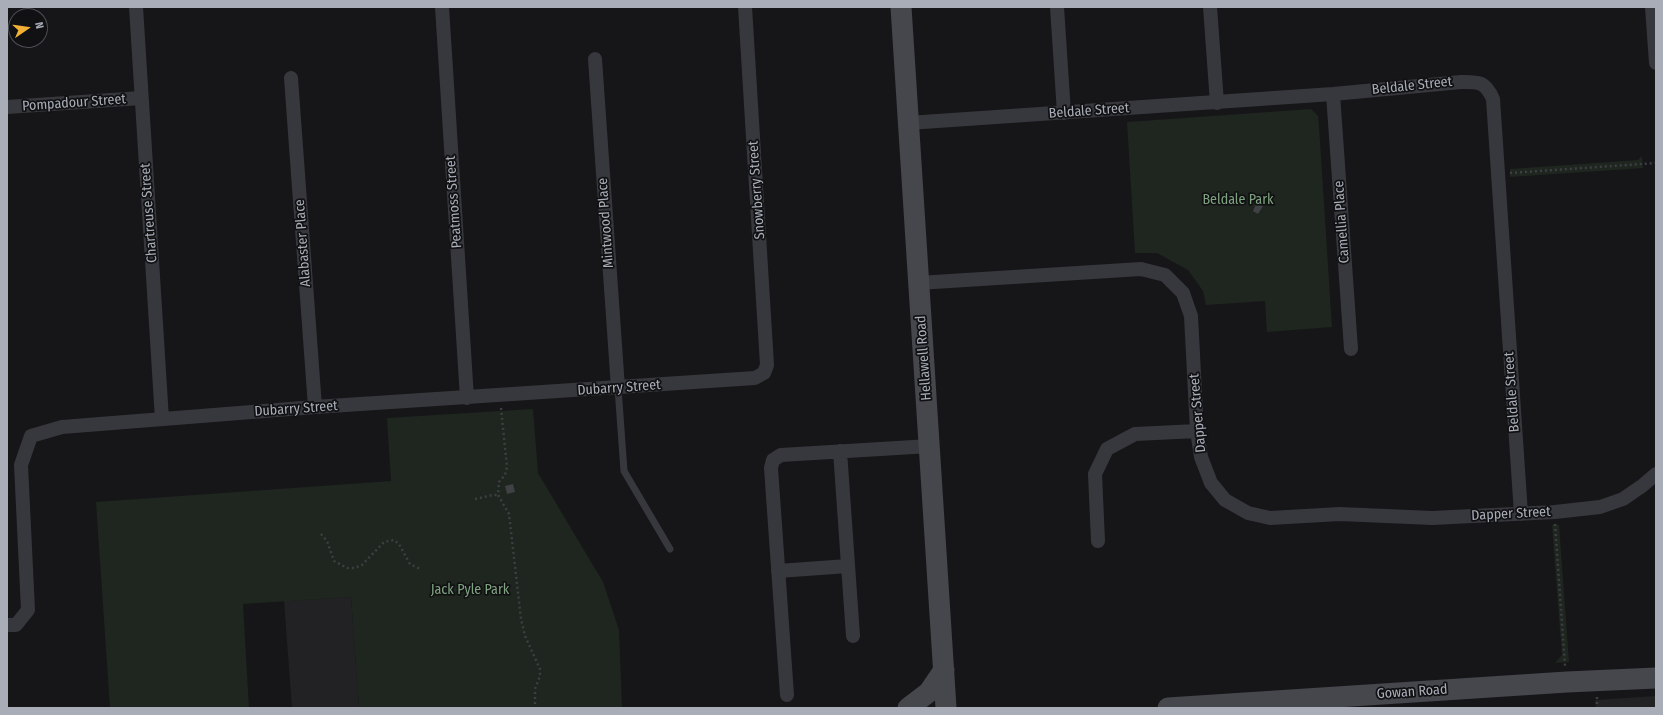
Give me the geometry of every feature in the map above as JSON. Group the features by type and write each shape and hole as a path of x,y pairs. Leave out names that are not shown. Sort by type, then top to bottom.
{"street":[{"name":"Chartreuse Street","path":"136,7 162,419"},
{"name":"Peatmoss Street","path":"442,7 467,398"},
{"name":"Snowberry Street","path":"745,7 767,364 764,373"},
{"name":"Hellawell Road","path":"901,7 946,708"},
{"path":"1057,7 1064,113"},
{"path":"1210,7 1217,103"},
{"path":"1652,7 1656,63"},
{"name":"Mintwood Place","path":"595,59 618,388"},
{"name":"Alabaster Place","path":"291,78 315,407"},
{"name":"Beldale Street","path":"908,123 1217,103 1461,82 1478,82 1488,87 1493,98 1521,514"},
{"name":"Camellia Place","path":"1333,94 1351,349"},
{"name":"Pompadour Street","path":"7,107 141,98"},
{"name":"Dapper Street","path":"918,283 1141,269 1165,275 1183,293 1191,316 1197,431 1201,457 1211,483 1225,500 1248,513 1270,518 1340,514 1432,518 1554,512 1600,507 1623,498 1642,486 1656,474"},
{"name":"Dubarry Street","path":"7,625 16,625 28,610 21,465 31,436 62,427 315,407 754,378 764,373"},
{"path":"1098,541 1095,474 1107,449 1135,434 1197,431"},
{"path":"787,695 771,468 773,460 781,454 930,446"},
{"path":"840,451 853,636"},
{"path":"778,571 848,566"},
{"path":"908,708 929,692 944,670"},
{"name":"Gowan Road","path":"1168,708 1567,682 1656,678"}],"lane":[{"path":"618,388 624,471 670,549"}],"path":[{"path":"1498,174 1656,163"},
{"path":"500,395 507,466 505,475 500,482 498,496 509,514 521,619 525,636 540,669 540,676 535,689 535,708"},
{"path":"475,499 493,495 498,496"},
{"path":"1554,512 1565,666"},
{"path":"321,534 327,541 334,561 347,568 354,568 362,565 384,542 394,540 399,544 410,564 420,569"},
{"path":"1597,697 1597,708"}],"shaded area":[{"path":"351,597 359,708 292,708 284,601"},
{"path":"1656,696 1656,708 1596,708 1595,700"}],"green space":[{"name":"Beldale Park","path":"1311,109 1318,116 1332,327 1267,332 1265,301 1206,305 1203,291 1188,270 1157,253 1135,253 1127,122"},
{"path":"1642,156 1643,168 1510,177 1510,169 1638,160"},
{"name":"Jack Pyle Park","path":"533,409 538,473 603,582 619,630 622,708 359,708 351,597 243,604 249,708 110,708 96,502 391,481 387,418"},
{"path":"1552,525 1559,525 1569,662 1555,663 1562,655"}],"building":[{"path":"1257,202 1263,206 1258,214 1253,211"},
{"path":"513,484 515,492 507,494 505,486"}]}
